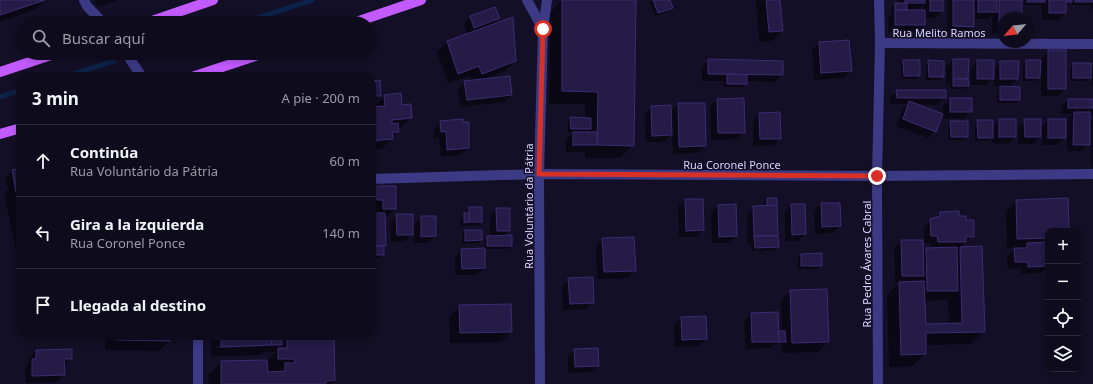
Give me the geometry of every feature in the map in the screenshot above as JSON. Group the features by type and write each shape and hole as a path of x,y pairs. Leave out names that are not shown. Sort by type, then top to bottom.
{"main road":[{"path":"166,16 212,0"},
{"path":"374,16 421,0"},
{"path":"0,72 36,60"},
{"path":"209,72 244,60"},
{"path":"0,134 16,129"}],"street":[{"path":"84,0 87,6 96,16"},
{"path":"527,0 543,29"},
{"name":"Rua Voluntário da Pátria","path":"540,384 539,174 543,29 547,0"},
{"name":"Rua Pedro Ávares Cabral","path":"878,0 880,44 877,176 878,384"},
{"name":"Rua Melito Ramos","path":"880,44 1093,44"},
{"path":"131,60 139,72"},
{"name":"Rua Coronel Ponce","path":"376,179 539,174 877,176 1093,174"},
{"path":"198,340 198,384"}],"building":[{"path":"0,0 45,0 0,15"},
{"path":"562,0 636,0 634,146 597,145 598,92 562,91"},
{"path":"653,0 670,0 673,8 658,13"},
{"path":"766,0 780,0 783,31 769,32"},
{"path":"905,0 925,0 925,3 905,3"},
{"path":"930,0 943,0 943,11 930,11"},
{"path":"953,0 974,0 974,27 953,26"},
{"path":"978,0 997,0 997,12 978,12"},
{"path":"999,0 1022,0 1022,12 999,12"},
{"path":"1027,0 1045,0 1045,2 1027,2"},
{"path":"1049,0 1072,0 1072,2 1066,2 1066,13 1049,13"},
{"path":"1075,0 1093,0 1093,2 1075,2"},
{"path":"895,3 907,3 907,10 895,10"},
{"path":"495,7 500,18 474,28 470,16"},
{"path":"895,10 925,10 925,25 895,25"},
{"path":"513,17 516,61 482,74 479,66 458,74 447,41"},
{"path":"849,40 852,71 821,73 819,42"},
{"path":"1048,50 1066,50 1066,89 1048,89"},
{"path":"708,59 783,61 783,75 708,74"},
{"path":"953,59 969,59 968,79 953,79"},
{"path":"903,60 920,60 920,76 904,76"},
{"path":"928,60 944,61 944,77 929,77"},
{"path":"977,60 994,60 994,79 977,79"},
{"path":"1026,60 1041,60 1040,78 1026,78"},
{"path":"1000,61 1019,61 1018,79 1000,79"},
{"path":"1073,63 1091,63 1091,78 1073,78"},
{"path":"727,74 747,75 747,84 727,84"},
{"path":"510,76 512,95 467,100 464,81"},
{"path":"953,79 968,79 969,86 953,86"},
{"path":"376,80 380,80 381,96 376,96"},
{"path":"1000,86 1020,87 1020,100 1000,100"},
{"path":"896,90 946,90 946,98 897,98"},
{"path":"401,93 402,105 411,104 412,118 392,120 392,124 398,123 399,132 393,132 393,139 376,141 376,107 385,106 384,95"},
{"path":"744,98 745,133 718,133 717,99"},
{"path":"950,98 972,98 972,112 950,112"},
{"path":"1068,99 1093,99 1093,108 1068,108"},
{"path":"909,101 943,114 936,132 903,119"},
{"path":"678,103 705,103 706,146 679,147"},
{"path":"671,105 672,135 652,136 651,106"},
{"path":"780,112 781,139 760,139 759,113"},
{"path":"1074,112 1090,112 1090,145 1073,145"},
{"path":"570,117 591,118 591,129 571,129"},
{"path":"463,119 463,122 469,122 469,148 447,150 446,131 441,132 440,121"},
{"path":"999,119 1016,119 1016,137 999,137"},
{"path":"1024,119 1041,119 1041,137 1025,137"},
{"path":"1048,119 1066,119 1066,138 1048,138"},
{"path":"977,120 993,120 993,138 978,138"},
{"path":"950,121 968,121 968,137 951,137"},
{"path":"573,132 597,132 597,145 573,145"},
{"path":"16,169 16,181 14,181 12,170"},
{"path":"377,186 396,186 396,209 383,209 383,200 377,200"},
{"path":"767,198 777,198 777,205 767,206"},
{"path":"1068,198 1069,228 1045,228 1045,238 1017,239 1016,200"},
{"path":"685,199 703,199 704,230 686,231"},
{"path":"821,203 840,203 841,226 822,227"},
{"path":"736,204 737,236 719,237 718,205"},
{"path":"791,204 805,204 806,234 792,235"},
{"path":"777,205 778,236 754,236 753,206"},
{"path":"469,207 482,207 482,222 469,222"},
{"path":"496,208 510,208 510,231 497,231"},
{"path":"959,211 959,216 966,216 966,220 974,220 974,237 966,237 966,242 938,242 937,236 931,236 930,219 940,216 940,212"},
{"path":"376,213 385,213 386,246 376,246"},
{"path":"464,213 469,213 469,222 464,223"},
{"path":"396,214 413,214 413,235 397,235"},
{"path":"421,216 436,216 436,236 421,237"},
{"path":"465,230 482,230 482,240 465,241"},
{"path":"512,235 512,246 487,246 487,236"},
{"path":"754,236 778,236 779,247 755,248"},
{"path":"634,237 636,271 604,272 602,238"},
{"path":"901,240 923,240 924,276 902,276"},
{"path":"1045,242 1045,266 1028,267 1028,262 1015,262 1014,248 1027,248 1027,243"},
{"path":"376,246 384,246 384,255 376,255"},
{"path":"982,246 985,332 926,333 926,354 901,355 899,282 924,281 926,324 962,323 960,247"},
{"path":"957,247 958,291 927,291 926,248"},
{"path":"485,248 485,268 462,269 461,249"},
{"path":"822,253 822,266 801,266 801,254"},
{"path":"593,277 594,303 570,304 568,278"},
{"path":"827,289 829,342 792,343 790,290"},
{"path":"511,304 512,332 460,333 459,305"},
{"path":"778,312 779,342 752,342 751,313"},
{"path":"706,316 707,339 682,340 681,317"},
{"path":"778,331 785,331 786,342 779,342"},
{"path":"115,340 170,340 170,341"},
{"path":"221,340 272,340 272,345 221,347"},
{"path":"272,340 282,340 282,345 272,345"},
{"path":"287,340 334,340 335,380 326,381 326,384 221,384 221,361 267,360 268,372 285,371 285,363 295,363 294,359 278,359 278,348 287,348"},
{"path":"598,348 599,366 575,367 574,349"},
{"path":"72,349 72,359 64,359 65,375 32,376 32,359 36,359 36,350"}],"waterway":[{"path":"263,16 313,0"},
{"path":"80,72 114,61"},
{"path":"0,97 16,92"}],"route":[{"path":"543,29 539,174 877,176"}]}
